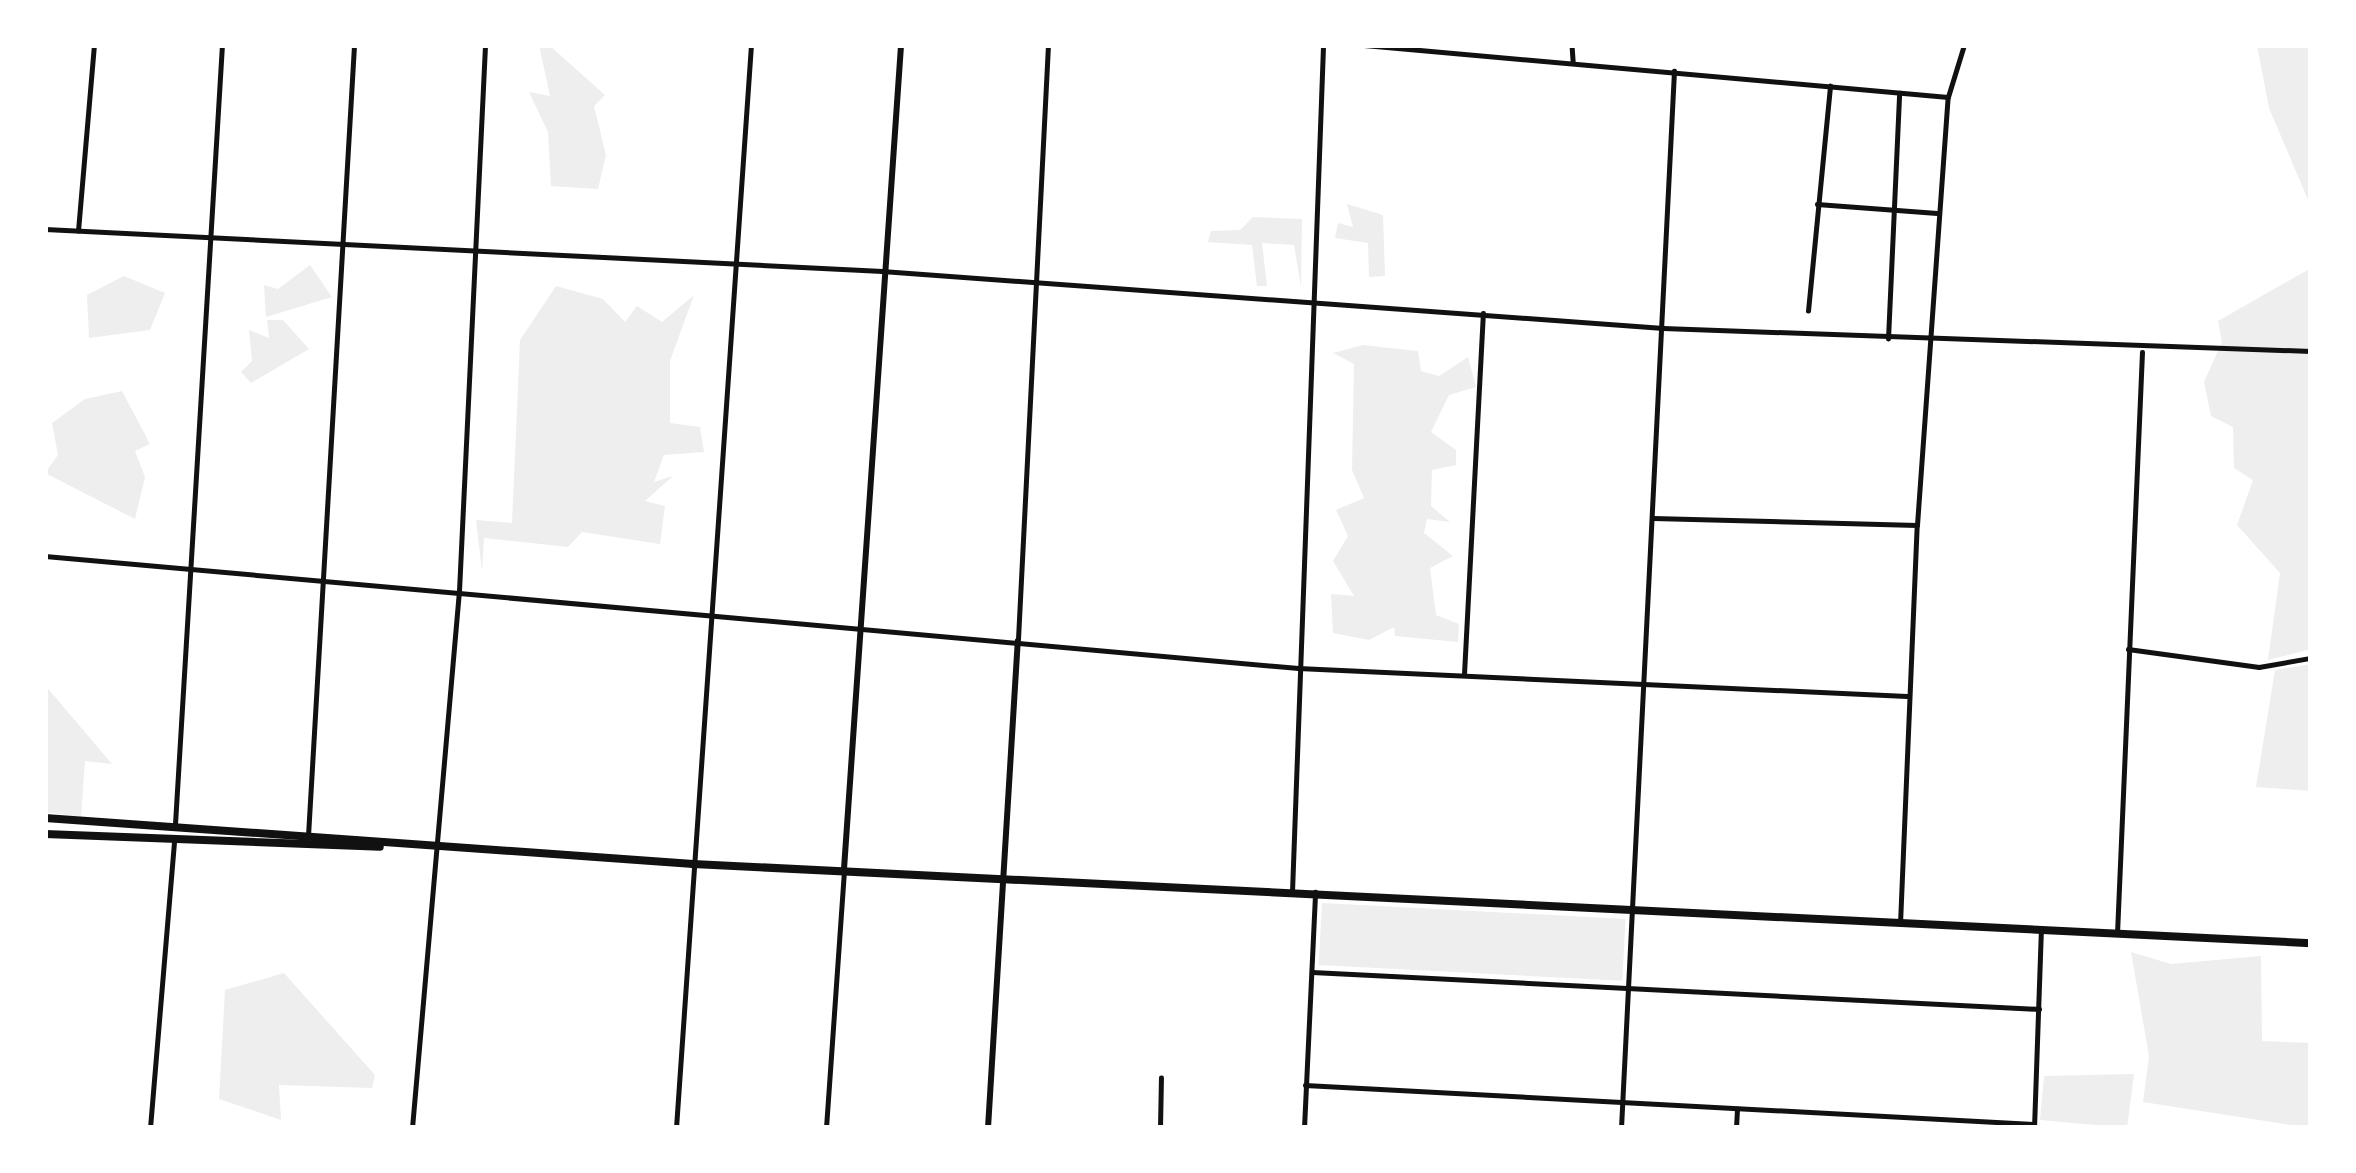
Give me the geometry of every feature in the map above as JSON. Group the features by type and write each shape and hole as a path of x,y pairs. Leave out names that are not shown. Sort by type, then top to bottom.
{"main road":[{"path":"45,818 308,833 406,847"},
{"path":"45,834 308,849 406,847 693,864 1000,874 2311,943"}],"street":[{"path":"78,231 94,45"},
{"path":"150,1128 193,566 223,45"},
{"path":"308,849 354,45"},
{"path":"412,1128 460,591 485,45"},
{"path":"676,1128 751,45"},
{"path":"826,1128 901,45"},
{"path":"988,1128 1048,45"},
{"path":"1292,892 1309,300 1323,45"},
{"path":"1364,45 1948,97"},
{"path":"1572,45 1573,61"},
{"path":"1900,924 1906,696 1948,97 1964,45"},
{"path":"1621,1128 1674,71"},
{"path":"1808,311 1830,86"},
{"path":"1888,339 1899,93"},
{"path":"1817,204 1940,214"},
{"path":"45,229 1033,281 1663,328 2142,353 2311,351"},
{"path":"1464,675 1483,314"},
{"path":"2117,934 2142,353"},
{"path":"1653,518 1917,525"},
{"path":"45,556 1298,668 1906,696"},
{"path":"2128,650 2259,667 2310,658"},
{"path":"1304,1128 1316,892"},
{"path":"1305,1084 2034,1126 2041,931"},
{"path":"1312,972 2039,1009"},
{"path":"1160,1128 1161,1078"},
{"path":"1736,1128 1737,1109"}],"shaded area":[{"path":"539,45 549,45 605,95 594,106 606,155 598,189 551,186 548,132 529,92 550,96"},
{"path":"2257,45 2311,45 2311,207 2269,108"},
{"path":"1347,204 1383,215 1385,276 1369,277 1368,243 1335,238 1338,223 1353,227"},
{"path":"1253,217 1302,219 1301,287 1294,245 1262,243 1267,286 1257,286 1252,245 1208,242 1211,231 1240,230"},
{"path":"310,265 332,297 266,317 264,285 278,289"},
{"path":"2311,268 2311,649 2268,660 2280,573 2237,525 2253,480 2234,468 2233,427 2211,416 2204,382 2222,342 2218,321"},
{"path":"124,276 165,293 150,330 89,338 87,295"},
{"path":"556,286 603,299 625,322 637,306 662,322 694,295 670,361 670,423 700,427 704,452 664,455 654,482 673,476 645,501 665,506 660,544 582,532 568,547 484,538 482,571 476,520 512,523 520,340"},
{"path":"267,320 283,320 309,349 251,383 241,372 252,361 249,330 269,338"},
{"path":"1363,345 1418,351 1421,371 1439,376 1468,357 1476,387 1449,395 1431,432 1456,450 1456,465 1432,470 1431,506 1450,522 1427,519 1424,533 1453,556 1430,568 1436,615 1459,624 1458,642 1395,636 1394,627 1369,640 1333,633 1331,594 1354,596 1333,561 1348,536 1336,510 1364,498 1352,470 1354,364 1333,353"},
{"path":"122,391 150,444 135,451 145,477 135,519 45,473 58,455 52,423 85,399"},
{"path":"2311,664 2311,791 2256,787 2275,670"},
{"path":"45,685 112,764 85,761 81,817 45,812"},
{"path":"1322,903 1626,919 1622,981 1319,965"},
{"path":"2131,952 2171,964 2261,956 2262,1041 2311,1043 2311,1128 2143,1102 2149,1056"},
{"path":"284,973 375,1075 372,1088 279,1085 281,1120 219,1099 225,990"},
{"path":"2134,1074 2127,1128 2040,1120 2044,1076"}]}
